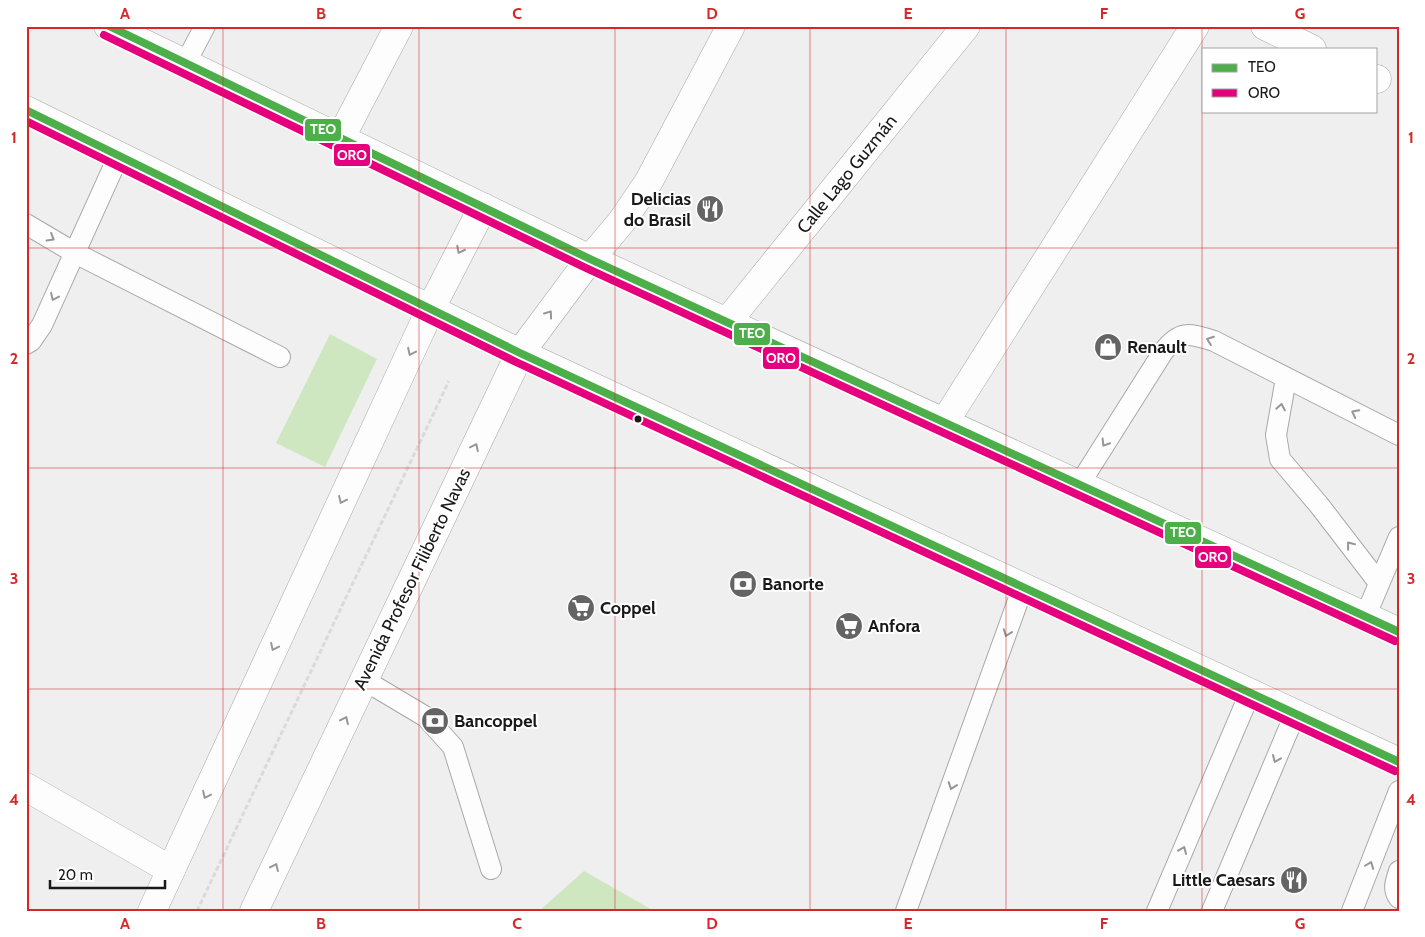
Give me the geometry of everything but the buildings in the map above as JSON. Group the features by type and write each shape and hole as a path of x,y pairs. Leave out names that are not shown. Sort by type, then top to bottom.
{"main road":[{"path":"108,26 590,259 1399,632"},
{"path":"340,138 399,26"},
{"name":"Avenida Profesor Filiberto Navas","path":"254,911 520,353 590,259 622,221 649,181 731,26"},
{"name":"Calle Lago Guzmán","path":"727,322 966,26"},
{"path":"944,423 1195,26"},
{"path":"1265,26 1310,48"},
{"path":"26,110 520,353 1399,762"},
{"path":"152,911 431,308 483,207"},
{"path":"26,787 171,870"}],"lane":[{"path":"185,64 205,26"},
{"path":"26,344 31,341 42,325 119,155"},
{"path":"26,224 75,253 280,357"},
{"path":"1079,484 1163,352 1172,340 1182,335 1197,336 1214,341 1399,435"},
{"path":"1286,378 1276,435 1280,459 1319,505 1379,583"},
{"path":"1365,616 1399,537"},
{"path":"906,911 1024,587"},
{"path":"364,680 426,717 453,747 491,869"},
{"path":"1157,911 1250,693"},
{"path":"1212,911 1295,714"},
{"path":"1352,911 1399,791"},
{"path":"1399,871 1395,884 1395,892 1399,898"}],"path":[{"path":"197,911 448,381"}],"green space":[{"path":"330,334 377,359 325,467 276,443"},
{"path":"584,871 654,911 539,911"}],"transit line":[{"name":"TEO","path":"109,26 590,259 1399,632"},
{"name":"ORO","path":"104,35 586,268 1395,641"},
{"name":"TEO","path":"26,110 520,353 1399,762"},
{"name":"ORO","path":"26,121 516,362 1395,771"}],"place":[{"name":"Delicias do Brasil","path":"710,209"},
{"name":"Renault","path":"1108,347"},
{"name":"Banorte","path":"743,584"},
{"name":"Coppel","path":"581,608"},
{"name":"Anfora","path":"849,626"},
{"name":"Bancoppel","path":"435,721"},
{"name":"Little Caesars","path":"1294,880"}]}
